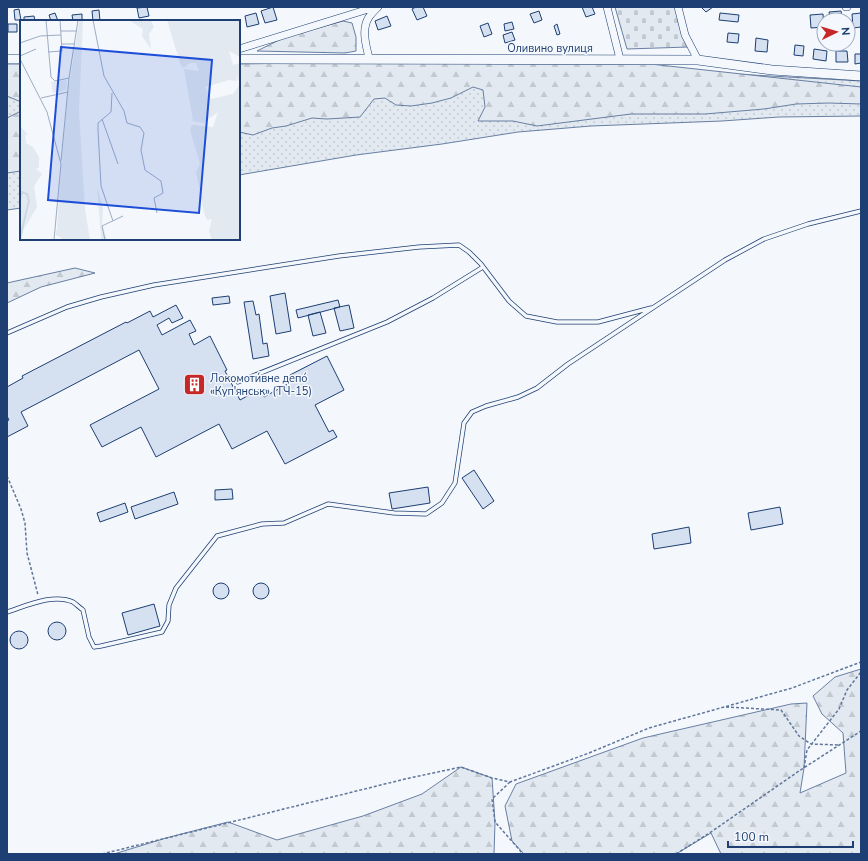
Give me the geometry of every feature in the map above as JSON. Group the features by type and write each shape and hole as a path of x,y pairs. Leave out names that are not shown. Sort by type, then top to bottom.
{"street":[{"path":"240,49 375,7"},
{"path":"370,58 365,42 366,27 369,17 378,7"},
{"path":"607,7 619,59"},
{"path":"678,7 685,35 698,60"},
{"name":"Оливино вулиця","path":"240,59 370,58 698,60 772,70 861,76"},
{"path":"7,59 20,59"}],"lane":[{"path":"7,612 48,600 63,600 72,602 83,610 89,637 94,647 162,632 168,620 169,605 176,588 217,536 262,524 284,523 328,504 394,513 426,514 442,503 454,483 464,424 472,412 486,406 518,397 536,388 568,364 725,260 764,239 808,224 861,211"},
{"path":"7,333 68,307 101,297 154,285 338,256 419,247 458,245 469,252 483,267 509,301 526,316 557,322 598,322 655,306"},
{"path":"238,382 387,322 432,298 483,267"}],"path":[{"path":"7,476 25,523 27,553 40,602"},
{"path":"523,854 496,822 492,799 510,782 589,753 650,728 792,688 861,662"},
{"path":"804,768 807,750 838,709 847,690 861,672"},
{"path":"724,707 781,710 799,736 811,744 839,745"},
{"path":"676,854 861,731"},
{"path":"102,854 405,779 461,767 492,778 510,782"}],"green space":[{"path":"615,7 680,7 688,47 627,49"},
{"path":"343,21 352,23 356,37 356,51 345,53 257,51 285,37"},
{"path":"7,64 20,64 20,102 7,96"},
{"path":"240,64 650,64 861,87 861,104 796,104 764,109 705,114 631,114 537,126 513,121 478,121 485,107 483,90 473,87 451,98 411,106 396,105 385,98 374,99 360,117 327,119 312,118 286,126 272,128 253,135 240,132"},
{"path":"7,65 20,65 20,208 7,210"},
{"path":"240,66 734,74 861,81 861,116 779,117 722,121 591,126 518,132 356,155 240,175"},
{"path":"20,112 20,171 7,173 7,118"},
{"path":"75,268 95,273 41,287 7,303 7,283"},
{"path":"861,669 861,854 721,854 711,833 676,854 524,854 512,841 505,806 516,784 643,738 791,704 807,703 804,768 800,793 846,773 843,733 822,714 813,696 835,677"},
{"path":"461,767 492,778 495,822 494,854 114,854 166,838 228,822 277,840 363,816 422,794"}],"building":[{"path":"147,7 149,16 139,18 137,8"},
{"path":"273,7 277,20 265,23 261,11"},
{"path":"416,7 423,7 427,16 417,20 412,9"},
{"path":"582,7 592,7 595,14 586,17"},
{"path":"713,7 706,12 702,8"},
{"path":"19,9 21,20 15,20 14,10"},
{"path":"99,10 100,20 93,20 92,11"},
{"path":"539,11 542,20 534,23 530,14"},
{"path":"55,13 58,20 51,20 49,15"},
{"path":"256,13 259,24 247,27 245,16"},
{"path":"720,13 739,15 738,22 719,20"},
{"path":"861,13 861,27 856,28 856,14"},
{"path":"82,14 82,20 73,20 72,15"},
{"path":"810,15 816,15 816,28 811,28"},
{"path":"34,16 35,20 24,20 24,17"},
{"path":"387,16 391,26 378,30 375,21"},
{"path":"512,22 514,29 505,31 504,24"},
{"path":"488,23 492,34 484,37 480,26"},
{"path":"8,24 17,24 17,32 8,32"},
{"path":"557,24 560,34 557,35 554,26"},
{"path":"512,32 515,40 505,43 503,35"},
{"path":"728,33 739,34 738,43 727,42"},
{"path":"756,38 768,40 767,52 755,51"},
{"path":"795,45 804,46 803,56 794,55"},
{"path":"814,49 816,49 816,52 827,52 826,61 813,59"},
{"path":"836,52 847,52 848,62 836,62"},
{"path":"855,54 861,54 861,63 855,64"},
{"path":"285,293 291,331 276,334 270,296"},
{"path":"229,296 230,303 213,305 212,298"},
{"path":"338,300 340,307 298,318 296,310"},
{"path":"253,301 256,315 259,314 263,344 267,343 269,356 253,359 244,302"},
{"name":"Локомоти́вне депо́ «Куп'янськ» (ТЧ-15)","path":"176,305 183,318 172,323 169,318 157,325 162,335 190,320 196,331 189,334 194,345 210,336 227,370 225,371 240,400 260,389 264,397 293,381 290,375 327,356 344,390 315,405 329,432 333,430 337,437 285,464 267,431 232,449 219,424 156,457 141,427 102,447 90,425 159,389 139,350 21,412 28,426 7,437 7,421 9,420 7,416 7,387 23,378 22,376 126,322 127,323 150,311 153,317"},
{"path":"349,305 354,328 340,331 334,308"},
{"path":"320,312 326,333 313,336 308,315"},
{"path":"474,470 494,501 483,509 462,478"},
{"path":"428,487 430,503 392,509 389,493"},
{"path":"232,489 233,499 215,500 215,490"},
{"path":"174,492 178,504 135,519 131,507"},
{"path":"125,503 128,512 100,522 97,513"},
{"path":"780,507 783,524 751,530 748,513"},
{"path":"689,527 691,543 654,549 652,534"},
{"path":"218,583 224,583 229,588 227,597 224,599 218,599 213,594 213,588"},
{"path":"258,583 264,583 269,588 267,597 264,599 258,599 253,594 253,588"},
{"path":"154,604 160,626 128,635 122,613"},
{"path":"57,622 63,625 66,631 63,637 57,640 51,637 48,631 51,625"},
{"path":"19,631 25,634 28,640 25,646 19,649 13,646 10,640 13,634"}],"place":[{"name":"Локомоти́вне депо́ «Куп'янськ» (ТЧ-15)","path":"195,384"}]}
